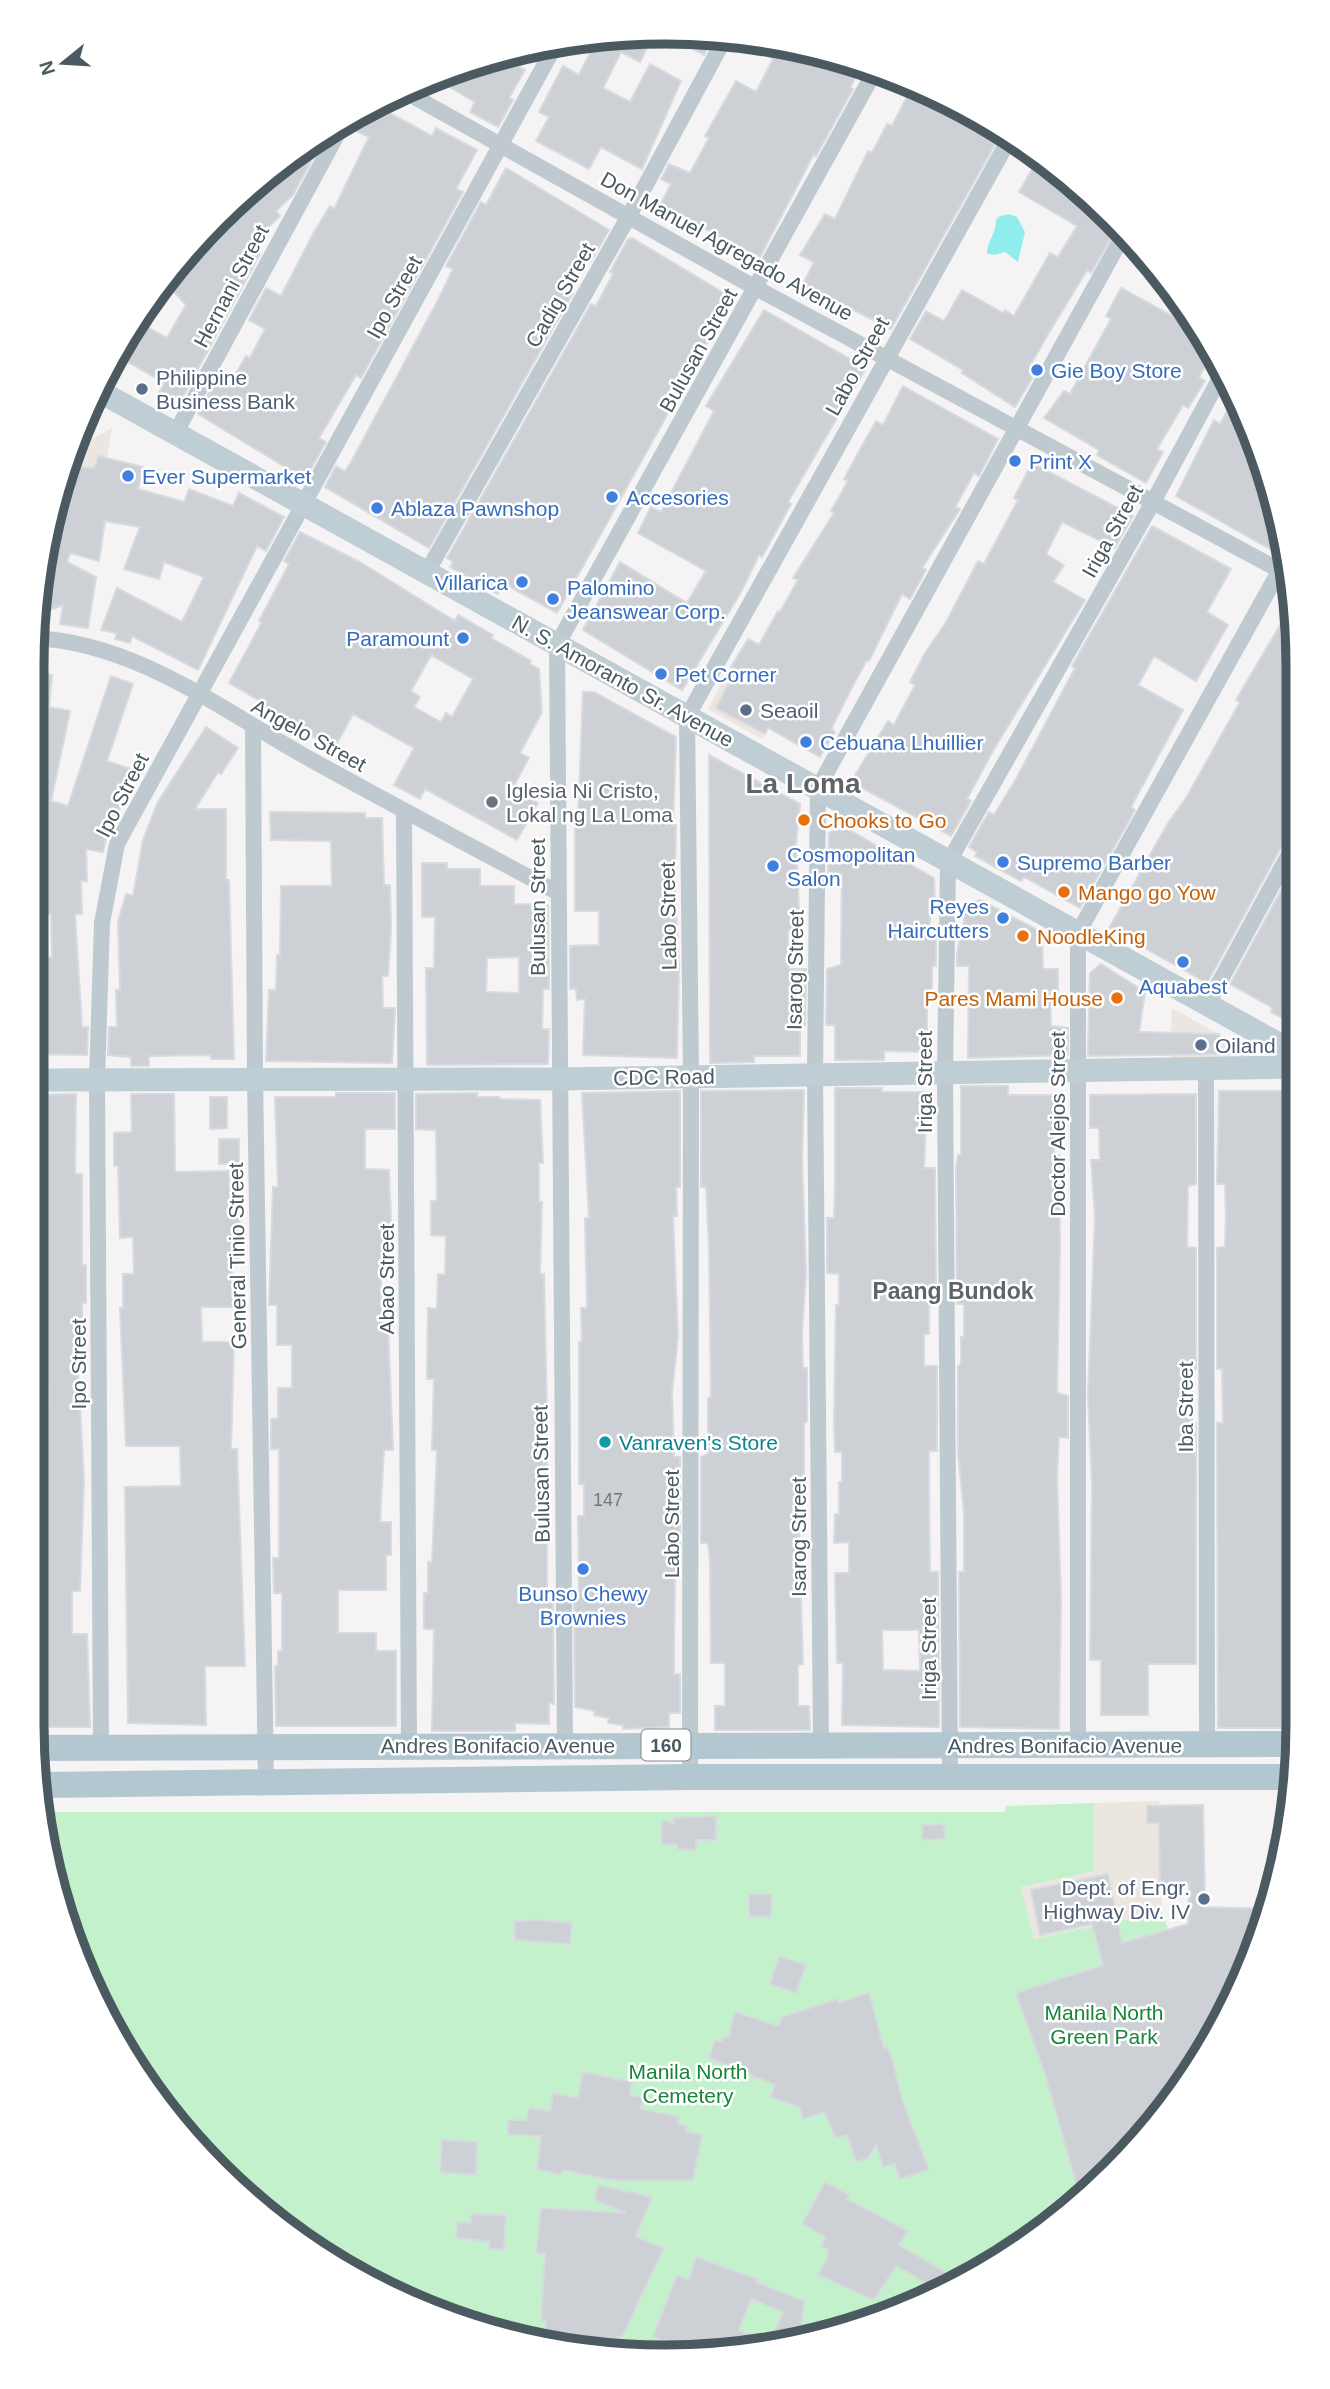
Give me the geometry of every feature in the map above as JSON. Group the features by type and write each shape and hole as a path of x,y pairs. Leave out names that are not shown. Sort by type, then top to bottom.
{"main road":[{"name":"Andres Bonifacio Avenue","path":"45,1748 565,1744 1286,1744"},
{"name":"Andres Bonifacio Avenue","path":"47,1785 690,1777 1284,1777"}],"street":[{"name":"Cadig Street","path":"427,572 629,216 720,46"},
{"name":"Ipo Street","path":"101,1747 97,1079 102,923 117,844 550,55"},
{"name":"Bulusan Street","path":"565,1744 558,1079 557,645 871,79"},
{"name":"Don Manuel Agregado Avenue","path":"414,97 885,358 1153,502 1277,564"},
{"name":"Hernani Street","path":"175,434 335,139"},
{"name":"Labo Street","path":"690,1777 691,1076 687,717 1006,145"},
{"name":"Isarog Street","path":"821,1745 815,1075 818,788 1119,242"},
{"name":"Iriga Street","path":"950,1777 945,1074 948,863 1153,502 1218,382"},
{"name":"N. S. Amoranto Sr. Avenue","path":"106,395 1286,1048"},
{"name":"Doctor Alejos Street","path":"1078,1745 1078,933 1280,578"},
{"name":"Angelo Street","path":"45,639 89,645 139,663 404,811 557,892"},
{"name":"General Tinio Street","path":"253,728 255,1078 266,1783"},
{"name":"Abao Street","path":"404,811 409,1746"},
{"path":"1207,1005 1286,860"},
{"name":"CDC Road","path":"44,1080 558,1079 1286,1067"},
{"name":"Iba Street","path":"1206,1070 1207,1745"}],"shaded area":[{"path":"112,428 94,532 58,535 65,504 85,443"},
{"path":"729,670 785,700 762,739 708,709"},
{"path":"1172,1008 1250,1055 1240,1059 1170,1059"},
{"path":"1159,1801 1162,1912 1034,1939 1021,1887 1094,1871 1094,1803"}],"green space":[{"name":"Manila North Cemetery","path":"1094,1803 1094,1871 1021,1887 1034,1939 1162,1912 1186,1979 1233,1976 1203,2035 1182,2069 1132,2134 1075,2191 1010,2241 976,2262 903,2298 826,2324 746,2340 665,2345 624,2344 544,2333 504,2324 427,2298 354,2262 320,2241 255,2191 198,2134 148,2069 127,2035 91,1962 77,1924 65,1885 50,1812 1004,1812 1006,1806"}],"water":[{"path":"1009,214 1017,217 1025,232 1018,262 1005,252 994,255 987,253 996,220"}],"building":[{"path":"649,44 640,62 621,52 603,88 630,102 650,64 681,81 642,169 601,147 589,169 536,141 549,117 539,112 563,66 579,75 592,48"},
{"path":"684,44 709,45 704,55"},
{"path":"771,53 786,56 857,74 850,88 853,89 816,156 814,154 760,257 660,205 671,184 661,179 669,164 690,173 709,138 705,136 736,81 756,92 773,59 769,56"},
{"path":"522,61 519,67 525,70 509,98 513,100 498,127 470,112 475,102 445,84"},
{"path":"909,94 997,140 891,329 830,298 825,308 798,294 814,262 800,255 825,214 835,219 868,151 872,153 887,124 892,126"},
{"path":"385,111 432,136 436,128 477,150 456,189 463,192 361,378 356,375 319,438 326,442 305,479 198,414 221,370 234,377 246,356 250,358 265,329 249,320 266,288 281,296 330,206 334,209 369,137 352,129"},
{"path":"317,150 293,195 276,211 280,216 247,247 260,254 178,406 158,395 164,383 128,362 125,366 122,364 145,326 167,338 186,305 171,289 198,255 255,198"},
{"path":"1034,166 1075,198 1113,235 1091,273 1087,270 1047,336 1030,366 1037,370 1015,407 962,373 963,370 910,339 926,311 944,321 962,290 1003,313 1005,310 1014,316 1050,253 1058,257 1077,226 1019,192"},
{"path":"506,168 609,230 591,261 587,259 570,291 573,293 429,548 325,487 336,466 345,471 351,462 438,300 453,269 446,266 481,202 486,205"},
{"path":"632,238 732,298 557,613 503,583 498,594 450,567 453,562 447,558 591,304 596,306 628,239"},
{"path":"1121,288 1174,317 1176,312 1207,362 1199,377 1205,381 1188,408 1183,405 1157,449 1163,452 1146,483 1097,455 1099,450 1044,418 1064,391 1070,394 1111,319 1106,316"},
{"path":"764,310 866,368 788,502 791,504 762,557 759,555 741,592 682,690 583,630 620,562 687,603 706,571 638,533 651,507 661,512 714,411 706,406"},
{"path":"903,386 998,439 979,476 974,473 955,507 960,509 922,568 926,570 910,599 902,594 869,661 867,660 850,691 831,729 835,732 820,757 768,728 765,734 716,708 736,670 731,667 748,639 759,645 778,611 780,612 798,580 793,578 834,513 831,511 848,481 844,479 876,421 883,425"},
{"path":"1230,406 1253,465 1275,552 1176,496 1214,420 1220,424"},
{"path":"98,456 143,467 138,489 184,502 189,489 233,506 239,493 284,517 266,551 257,546 198,670 132,636 130,643 115,639 117,633 101,630 117,588 182,622 204,577 164,562 159,579 124,569 140,527 105,521 99,561 70,553 67,562 96,577 88,628 60,624 63,605 46,611 56,544 76,467 95,468"},
{"path":"1032,463 1133,516 1115,548 1062,522 1046,554 1064,565 1053,582 1085,600 994,749 967,799 971,801 951,836 851,782 888,721 894,725 915,685 910,682 925,653 945,624 978,561 984,564 1018,500 1014,498"},
{"path":"1152,526 1231,569 1207,612 1228,625 1196,681 1154,656 1138,685 1183,710 1131,807 1135,810 1080,908 1024,877 1021,881 975,856 977,852 969,847 989,812 994,815 1016,779 1075,668 1072,666"},
{"path":"300,532 360,562 455,621 458,615 493,635 491,638 531,661 530,664 539,669 542,712 520,753 529,758 512,789 538,803 517,840 425,789 420,799 394,785 414,748 353,714 334,749 262,707 264,703 229,683 289,564 284,561","holes":["431,655 473,679 452,717 446,713 441,722 414,707 420,697 411,691"]},
{"path":"1284,618 1286,839 1207,983 1109,928 1240,702 1236,700"},
{"path":"44,674 52,675 49,707 70,711 51,801 68,806 111,676 133,684 107,761 131,769 116,821 110,821 103,852 86,849 87,881 81,881 82,914 75,914 82,1027 88,1027 87,1055 44,1054 44,957 52,957 51,914 44,914"},
{"path":"583,692 594,692 676,737 673,825 676,825 675,882 679,968 677,1058 583,1055 585,999 577,1000 576,989 570,989 570,946 599,945 599,911 575,911 575,819 578,819"},
{"path":"206,727 238,748 221,774 218,772 195,809 226,809 226,880 229,880 234,1059 211,1059 211,1055 149,1056 149,1066 131,1066 131,1057 108,1055 109,1027 117,1027 116,990 120,990 118,922 126,894 133,896 143,840 158,802"},
{"path":"709,755 800,804 796,843 800,932 788,932 789,969 806,969 805,1025 800,1025 800,1056 754,1056 754,1062 710,1063"},
{"path":"270,812 365,813 365,818 382,818 384,885 390,885 391,929 388,976 382,976 383,1008 395,1008 392,1063 266,1061 269,990 276,990 277,955 280,955 281,886 332,886 331,841 271,840"},
{"path":"842,826 934,878 935,904 930,905 930,936 936,935 936,966 932,966 932,996 927,996 927,1052 884,1051 884,1060 835,1060 835,1025 826,1025 827,969 841,965 842,874 828,874 829,833"},
{"path":"422,863 447,863 447,869 480,869 480,886 514,886 514,904 548,905 549,989 543,989 542,1029 549,1029 548,1064 427,1065 426,968 434,968 435,917 422,917","holes":["519,957 519,993 486,992 487,958"]},
{"path":"1286,882 1286,1020 1271,1012 1273,1008 1230,984"},
{"path":"980,900 1042,932 1043,969 1058,969 1058,991 1050,991 1051,1026 1068,1028 1068,1055 968,1058 969,966 957,966 957,954 960,935 963,935 965,904"},
{"path":"1101,964 1145,992 1139,1032 1219,1034 1219,1054 1088,1056 1090,973"},
{"path":"961,1086 1008,1086 1008,1095 1054,1095 1054,1155 1059,1155 1060,1246 1057,1393 1068,1396 1068,1438 1059,1437 1057,1477 1061,1599 1059,1729 960,1727 959,1572 964,1572 964,1514 958,1451 958,1366 961,1364 961,1337 964,1337 964,1304 957,1304 956,1168 958,1155 961,1155"},
{"path":"835,1088 927,1092 924,1168 935,1168 936,1304 929,1306 929,1334 924,1334 924,1366 937,1366 937,1451 929,1451 929,1499 930,1572 938,1572 939,1727 842,1725 843,1663 837,1663 835,1573 849,1573 849,1542 834,1543 835,1514 839,1514 839,1482 842,1482 842,1452 835,1452 834,1421 839,1274 827,1273 827,1218 834,1218","holes":["882,1630 919,1630 920,1671 883,1670"]},
{"path":"804,1090 802,1158 806,1273 802,1334 803,1368 807,1368 807,1421 804,1424 804,1482 799,1540 803,1664 798,1665 798,1706 809,1706 810,1730 715,1730 715,1706 725,1706 725,1663 711,1663 710,1561 708,1543 701,1543 701,1457 708,1454 708,1398 711,1398 709,1247 706,1187 701,1187 701,1091"},
{"path":"680,1091 680,1187 676,1187 677,1216 673,1216 678,1337 672,1393 674,1457 680,1457 680,1543 678,1574 675,1574 674,1674 680,1674 680,1713 669,1713 669,1727 623,1729 623,1725 608,1723 609,1718 594,1715 595,1711 575,1707 574,1592 579,1592 578,1516 584,1516 584,1484 579,1484 579,1342 582,1342 581,1308 587,1308 585,1218 589,1218 582,1093"},
{"path":"1219,1091 1286,1091 1286,1728 1218,1728 1217,1423 1223,1423 1222,1369 1217,1369 1217,1248 1225,1247 1226,1215 1225,1184 1217,1184"},
{"path":"336,1093 395,1093 395,1129 365,1129 365,1169 389,1170 393,1271 381,1271 381,1308 385,1308 385,1325 388,1325 393,1450 384,1450 380,1522 391,1522 391,1555 386,1555 386,1590 338,1590 338,1633 376,1633 376,1651 396,1651 396,1726 276,1726 275,1666 278,1666 278,1651 282,1651 282,1593 274,1593 273,1558 279,1558 279,1449 271,1449 271,1419 278,1418 278,1388 292,1388 292,1345 277,1345 277,1305 269,1305 273,1187 278,1187 275,1097 336,1097"},
{"path":"477,1093 477,1097 540,1100 543,1163 539,1163 539,1202 542,1202 540,1274 544,1274 547,1418 547,1593 553,1593 554,1704 549,1703 549,1724 515,1723 515,1731 432,1731 434,1629 424,1629 424,1593 428,1593 428,1562 432,1562 437,1450 432,1450 434,1379 427,1379 428,1308 437,1309 438,1274 445,1275 446,1236 431,1235 431,1201 437,1201 436,1130 416,1129 416,1094"},
{"path":"76,1094 75,1174 82,1174 82,1265 86,1265 86,1303 82,1303 82,1335 76,1335 84,1480 80,1591 72,1591 72,1634 87,1634 90,1727 44,1727 44,1414 48,1414 48,1383 44,1383 44,1095"},
{"path":"131,1094 174,1094 175,1172 229,1171 230,1199 240,1199 239,1265 232,1265 233,1307 201,1307 202,1342 234,1342 231,1449 237,1449 245,1666 205,1666 206,1725 128,1723 125,1487 181,1486 180,1446 126,1446 120,1308 123,1308 123,1274 134,1274 133,1237 120,1238 118,1166 114,1166 114,1133 132,1132"},
{"path":"1196,1094 1196,1184 1188,1186 1187,1247 1196,1248 1196,1369 1192,1369 1192,1423 1196,1423 1196,1664 1148,1664 1148,1715 1101,1715 1101,1660 1090,1660 1092,1483 1088,1396 1095,1217 1091,1160 1100,1160 1099,1128 1090,1128 1090,1095"},
{"path":"210,1097 227,1097 227,1128 210,1129"},
{"path":"219,1139 239,1139 239,1164 219,1164"},
{"name":"Manila North Green Park","path":"1203,1805 1205,1907 1258,1909 1239,1962 1222,1999 1182,2069 1132,2134 1077,2189 1045,2074 1016,1993 1103,1965 1092,1924 1040,1935 1031,1890 1108,1874 1122,1943 1188,1924 1189,1884 1160,1885 1159,1823 1147,1823 1147,1806"},
{"path":"716,1816 716,1840 696,1840 696,1850 677,1849 677,1844 661,1844 662,1820 674,1823 673,1818"},
{"path":"944,1824 945,1839 922,1840 922,1825"},
{"path":"749,1894 772,1894 771,1916 749,1916"},
{"path":"514,1921 572,1923 570,1944 515,1940"},
{"path":"779,1956 806,1965 796,1993 770,1984"},
{"path":"869,1993 884,2048 887,2047 891,2055 903,2102 929,2170 900,2179 895,2164 883,2167 876,2144 868,2158 856,2162 847,2135 836,2138 824,2112 803,2119 799,2107 770,2097 775,2085 709,2058 715,2040 728,2038 735,2012 779,2026 782,2017 838,1999 839,2003"},
{"path":"583,2072 632,2082 630,2095 643,2098 641,2109 679,2117 678,2124 687,2126 685,2131 702,2135 693,2180 611,2180 563,2170 561,2175 537,2169 541,2136 508,2135 508,2120 526,2120 529,2108 550,2111 553,2093 578,2098"},
{"path":"442,2140 477,2142 476,2175 440,2172"},
{"path":"825,2182 849,2195 847,2199 908,2231 899,2245 951,2275 931,2285 896,2266 874,2300 818,2275 827,2258 828,2250 821,2246 826,2237 802,2224"},
{"path":"598,2185 652,2197 636,2237 664,2248 622,2337 618,2336 615,2343 545,2333 546,2321 541,2321 545,2254 536,2253 541,2208 626,2213 595,2200"},
{"path":"471,2214 506,2215 504,2250 489,2249 489,2242 456,2238 457,2222 471,2223"},
{"path":"696,2257 758,2279 756,2282 804,2301 801,2330 773,2335 783,2312 751,2299 739,2330 758,2338 710,2344 699,2339 697,2344 671,2345 653,2337 677,2275 689,2280"}],"place":[{"name":"Gie Boy Store","path":"1037,370"},
{"name":"Philippine Business Bank","path":"142,389"},
{"name":"Print X","path":"1015,461"},
{"name":"Ever Supermarket","path":"128,476"},
{"name":"Accesories","path":"612,497"},
{"name":"Ablaza Pawnshop","path":"377,508"},
{"name":"Villarica","path":"522,582"},
{"name":"Palomino Jeanswear Corp.","path":"553,599"},
{"name":"Paramount","path":"463,638"},
{"name":"Pet Corner","path":"661,674"},
{"name":"Seaoil","path":"746,710"},
{"name":"Cebuana Lhuillier","path":"806,742"},
{"name":"Iglesia Ni Cristo, Lokal ng La Loma","path":"492,802"},
{"name":"Chooks to Go","path":"804,820"},
{"name":"Supremo Barber","path":"1003,862"},
{"name":"Cosmopolitan Salon","path":"773,866"},
{"name":"Mango go Yow","path":"1064,892"},
{"name":"Reyes Haircutters","path":"1003,918"},
{"name":"NoodleKing","path":"1023,936"},
{"name":"Aquabest","path":"1183,962"},
{"name":"Pares Mami House","path":"1117,998"},
{"name":"Oiland","path":"1201,1045"},
{"name":"Vanraven's Store","path":"605,1442"},
{"name":"Bunso Chewy Brownies","path":"583,1569"},
{"name":"Dept. of Engr. Highway Div. IV","path":"1204,1899"}],"district":[{"name":"La Loma","path":"803,783"},
{"name":"Paang Bundok","path":"953,1291"}]}
